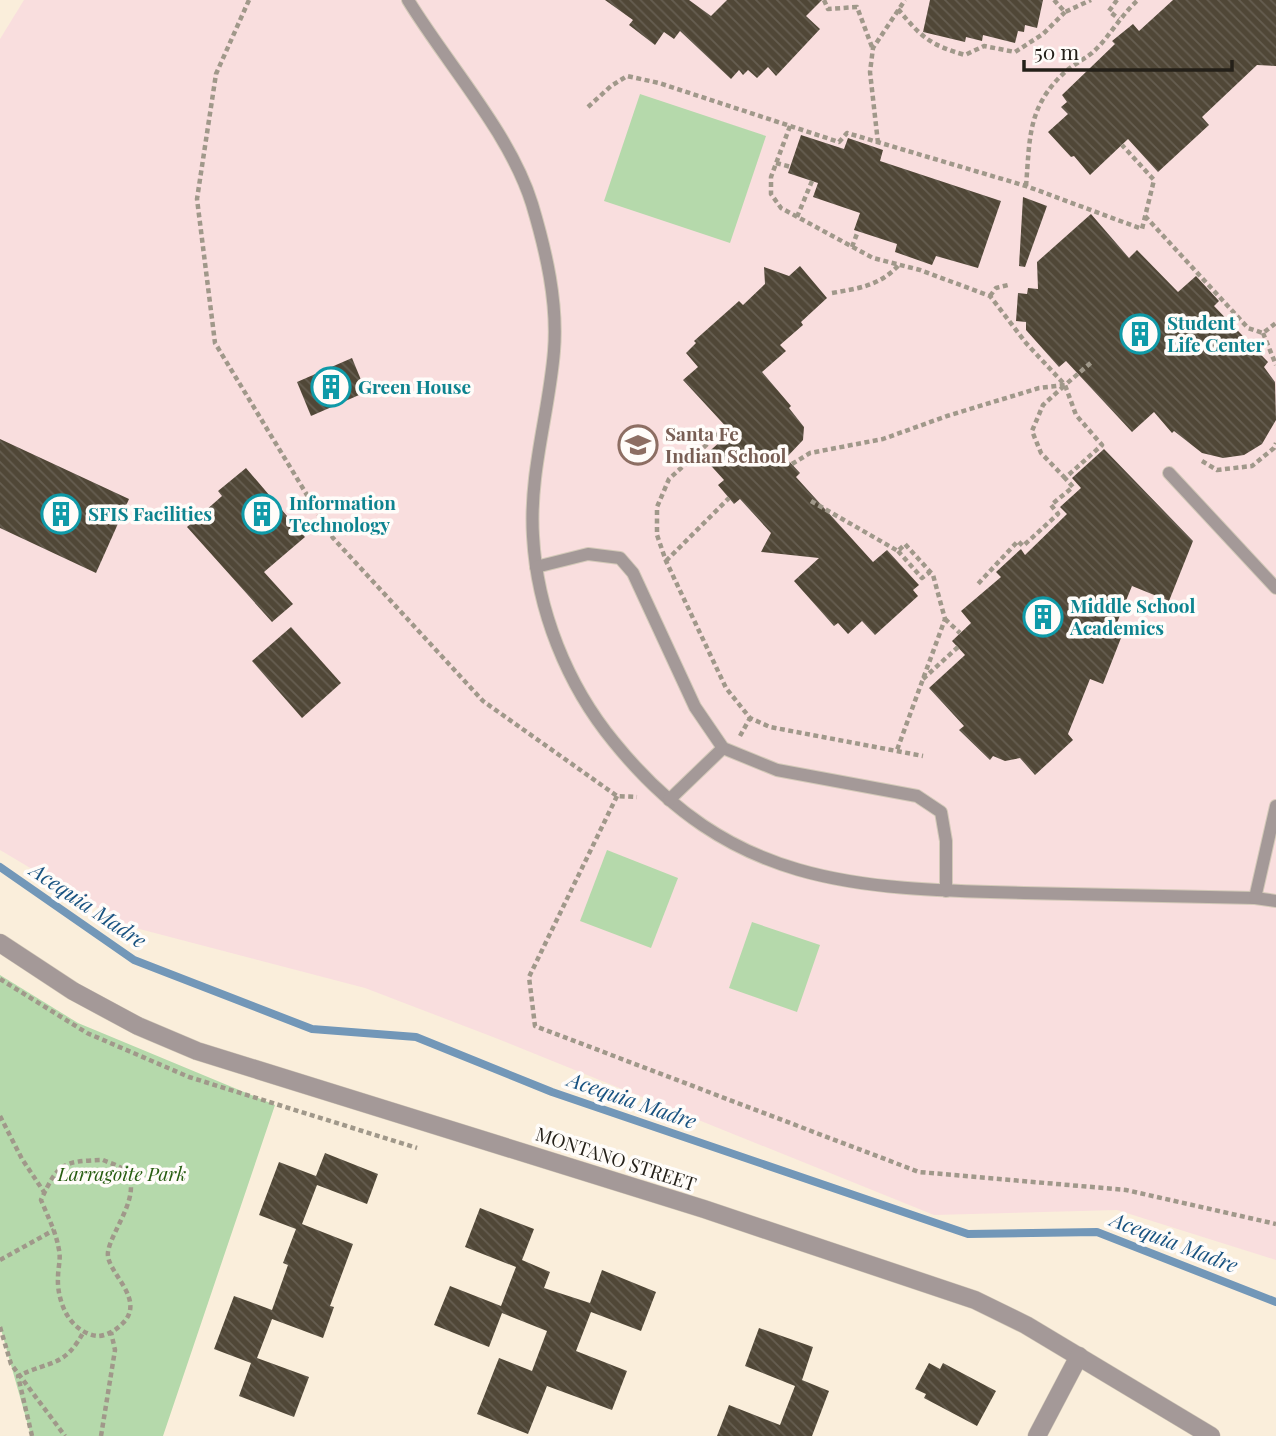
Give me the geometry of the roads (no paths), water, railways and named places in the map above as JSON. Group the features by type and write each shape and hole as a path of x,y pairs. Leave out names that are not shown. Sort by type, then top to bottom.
{"street":[{"name":"MONTANO STREET","path":"0,943 73,992 138,1026 197,1051 704,1209 975,1300 1026,1325 1211,1436"},
{"path":"1037,1436 1079,1356"}],"lane":[{"path":"408,0 499,137 530,199 542,241 552,293 555,348 535,471 533,537 537,567 544,605 556,642 584,701 624,755 669,800 710,831 770,862 811,875 853,883 946,891 1255,898 1276,901"},
{"path":"1169,473 1276,588"},
{"path":"537,567 588,554 620,558 633,573 695,707 723,748 777,769 917,796 941,812 946,841 946,891"},
{"path":"669,800 723,748"},
{"path":"1255,898 1276,806"}],"waterway":[{"name":"Acequia Madre","path":"0,867 134,960 312,1029 416,1037 552,1092 968,1234 1097,1232 1276,1302"}],"place":[{"name":"Student Life Center","path":"1140,334"},
{"name":"Green House","path":"331,387"},
{"name":"Santa Fe Indian School","path":"638,445"},
{"name":"SFIS Facilities","path":"61,514"},
{"name":"Information Technology","path":"262,514"},
{"name":"Middle School Academics","path":"1043,617"}],"park label":[{"name":"Larragoite Park","path":"122,1174"}]}
